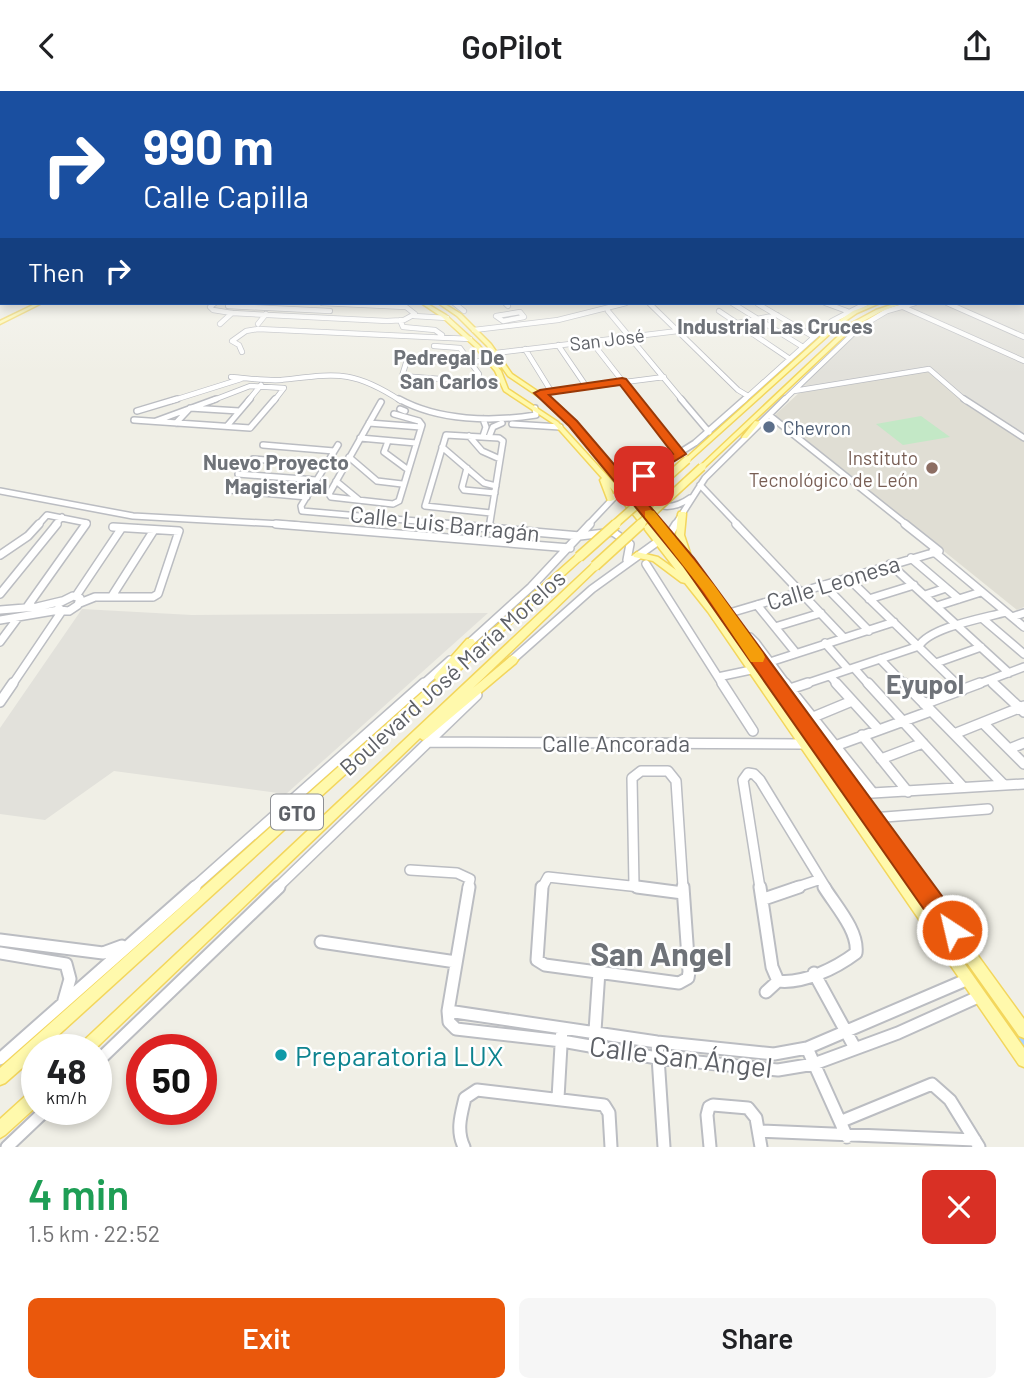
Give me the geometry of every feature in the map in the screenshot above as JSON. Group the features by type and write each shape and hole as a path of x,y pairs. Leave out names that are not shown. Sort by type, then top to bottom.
{"main road":[{"path":"0,321 28,305"},
{"path":"0,321 36,305"},
{"path":"428,305 465,321 496,353 506,369 566,416 663,538 689,562"},
{"path":"442,305 498,371 506,390 560,427 596,470 611,499"},
{"name":"Boulevard José María Morelos","path":"0,1077 7,1062 409,711 579,557 684,457 848,316 873,305"},
{"name":"Boulevard José María Morelos","path":"101,1034 594,566 854,324 878,311 898,305"},
{"path":"792,362 813,338"},
{"path":"809,367 842,344"},
{"path":"498,371 506,369"},
{"path":"723,419 763,391"},
{"path":"745,437 782,393"},
{"path":"596,470 622,489"},
{"path":"615,475 640,478"},
{"path":"682,514 680,535 689,562 751,670 1024,1060"},
{"path":"663,538 694,587"},
{"path":"638,555 663,563 694,587 742,636 785,691 1024,1031"},
{"path":"409,711 470,642"},
{"path":"399,752 419,739 513,660"},
{"path":"0,1132 21,1110"}],"street":[{"path":"212,305 210,307 213,310 232,313 371,321 400,320 415,314"},
{"path":"304,309 307,305"},
{"path":"362,305 402,307 415,314 453,315"},
{"path":"453,315 454,305"},
{"path":"453,315 459,305"},
{"path":"474,330 516,322 524,317 523,313 496,315 502,321 516,322 558,320 618,305"},
{"name":"San José","path":"651,305 678,331"},
{"path":"736,305 803,347"},
{"path":"760,305 813,338"},
{"path":"838,305 848,311"},
{"path":"7,1062 61,1004 531,587 622,489 684,457 748,396 792,362 813,338 857,305"},
{"path":"112,1048 576,601 663,538 719,462 842,344 865,323 899,305"},
{"path":"903,305 1024,361"},
{"path":"952,305 1024,337"},
{"path":"228,306 330,311"},
{"path":"608,311 709,432"},
{"path":"719,311 792,362"},
{"path":"220,324 232,313"},
{"path":"258,324 266,314"},
{"path":"738,323 778,315"},
{"path":"291,328 301,316"},
{"path":"328,329 336,318"},
{"path":"400,320 403,330 435,330 442,335"},
{"path":"365,331 371,321"},
{"path":"242,352 239,345 232,341 254,329 470,339"},
{"path":"678,331 738,390 748,396"},
{"name":"San José","path":"496,353 678,331"},
{"path":"591,341 684,457"},
{"path":"558,345 586,386"},
{"path":"434,346 460,348 479,374 478,379"},
{"path":"525,349 551,391"},
{"path":"407,352 411,361"},
{"path":"402,376 406,363 411,361 471,363 489,360"},
{"path":"794,391 929,369 975,408 1024,438"},
{"path":"231,377 284,380 312,375 343,375 374,383 400,409 447,415 486,424 502,423"},
{"path":"393,380 402,376 467,381 478,379 486,384"},
{"path":"540,393 664,376"},
{"path":"138,409 242,378"},
{"path":"227,426 261,385"},
{"path":"134,419 176,423 250,428 256,426 284,388 261,385 224,394 216,400 156,421"},
{"path":"377,390 419,421 421,427 398,501 393,504 331,497 329,494 382,402"},
{"path":"182,396 190,408"},
{"path":"190,408 239,411"},
{"path":"176,423 190,408"},
{"path":"486,424 533,417 538,414 535,408"},
{"path":"386,424 400,409 412,409 486,424 560,427"},
{"path":"533,417 538,421 533,425"},
{"path":"767,417 780,424 937,552 981,592 1016,615 1024,627"},
{"path":"369,423 421,427"},
{"path":"486,424 486,437"},
{"path":"469,436 470,440 492,458 500,459"},
{"path":"490,522 503,441 486,437 443,437 425,506 491,513"},
{"path":"360,438 416,443"},
{"path":"388,441 384,452 407,469"},
{"path":"228,490 307,497 336,448 263,445"},
{"path":"442,447 485,484 496,489"},
{"path":"349,457 377,481 402,484"},
{"path":"253,459 325,465"},
{"path":"467,468 462,487 464,490 496,489"},
{"path":"238,474 316,480"},
{"path":"640,478 639,491 644,498 660,506 680,505 699,488"},
{"path":"336,481 360,501"},
{"path":"699,488 802,591 843,637"},
{"path":"0,491 133,516 281,524 570,548"},
{"name":"Calle Luis Barragán","path":"307,497 300,508 305,512 580,536"},
{"path":"0,555 28,535 46,516 86,522 87,527 27,607"},
{"path":"0,594 62,517"},
{"path":"0,610 27,607 62,601 78,599 95,597 153,597 158,594 180,533 175,530 117,528 78,599 72,609 0,620"},
{"path":"112,596 153,530"},
{"path":"580,536 604,530 622,535 631,548 626,563"},
{"path":"915,538 937,552"},
{"name":"Calle Leonesa","path":"721,615 937,552"},
{"path":"911,558 959,599"},
{"path":"646,564 753,731"},
{"path":"890,564 1009,673"},
{"path":"848,578 963,690"},
{"path":"824,585 869,631"},
{"path":"869,599 914,586"},
{"path":"925,595 946,588"},
{"path":"937,606 981,592"},
{"path":"60,611 57,606 62,601"},
{"path":"757,605 796,653"},
{"path":"0,702 60,611"},
{"path":"775,627 821,613"},
{"path":"785,691 919,646 923,639 934,633 983,619 1016,615"},
{"path":"0,642 17,619"},
{"path":"983,619 1024,654"},
{"path":"770,662 894,622"},
{"path":"742,636 754,640 770,662 785,691 873,793"},
{"path":"825,643 903,721 963,787"},
{"path":"936,663 981,647"},
{"path":"880,659 1004,785"},
{"path":"835,746 903,721 963,690 1024,667"},
{"path":"718,677 751,670"},
{"path":"830,676 878,729"},
{"path":"954,734 1023,709 990,680"},
{"path":"811,718 852,701"},
{"path":"983,723 1024,764"},
{"path":"862,735 908,792"},
{"name":"Calle Ancorada","path":"429,742 802,744"},
{"path":"881,759 923,743"},
{"path":"1009,749 1024,743"},
{"path":"634,885 632,778 641,771 668,771 676,781 690,972 684,982 545,965 537,960 544,882 553,876 683,893"},
{"path":"748,773 760,780 818,880 852,932 857,946 856,953 847,960 789,983 778,981 772,967 764,899 743,780 748,773"},
{"path":"856,794 1024,784"},
{"path":"873,818 988,809"},
{"path":"410,870 463,874 470,879 448,1011"},
{"path":"764,899 818,880"},
{"path":"0,940 103,953 132,941"},
{"path":"321,942 456,962"},
{"path":"0,953 66,964 69,979 61,1004"},
{"path":"594,1046 599,971"},
{"path":"814,973 855,1048"},
{"name":"Calle San Ángel","path":"966,980 792,1052 758,1053 595,1033 562,1034 456,1029 449,1022 448,1011 562,1034 594,1046 657,1058 759,1070 814,1064 898,1033 978,997"},
{"path":"766,992 778,981"},
{"path":"558,1098 562,1034"},
{"path":"657,1042 664,1147"},
{"path":"807,1048 847,1137"},
{"path":"842,1121 925,1084 932,1084 950,1100 977,1144"},
{"path":"464,1147 458,1133 465,1098 470,1092 486,1090 604,1105 609,1113 611,1147"},
{"path":"710,1147 707,1115 709,1107 713,1105 748,1108 756,1118 761,1147"},
{"path":"7,1147 30,1125"},
{"path":"759,1131 977,1144"}],"shaded area":[{"path":"1024,305 1024,437 972,406 929,368 799,389 867,324 897,307"},
{"name":"Instituto Tecnológico de León","path":"927,371 968,406 1024,441 1024,607 1017,610 775,415 800,392"},
{"path":"82,609 192,615 488,613 286,794 114,771 45,820 0,814 0,728"}],"green space":[{"path":"921,416 950,437 903,445 876,424"}],"waterway":[{"path":"748,654 1024,1047"}],"slow traffic":[{"path":"650,514 709,589 757,657"}],"place":[{"name":"Chevron","path":"769,427"},
{"name":"Instituto Tecnológico de León","path":"932,468"},
{"name":"Preparatoria LUX","path":"281,1055"}],"district":[{"name":"Industrial Las Cruces","path":"775,325"},
{"name":"Pedregal De San Carlos","path":"449,368"},
{"name":"Nuevo Proyecto Magisterial","path":"276,473"},
{"name":"Eyupol","path":"925,683"},
{"name":"San Angel","path":"661,953"}],"route":[{"path":"644,476 680,454 622,381 540,393 573,424 689,562 952,930"}]}
